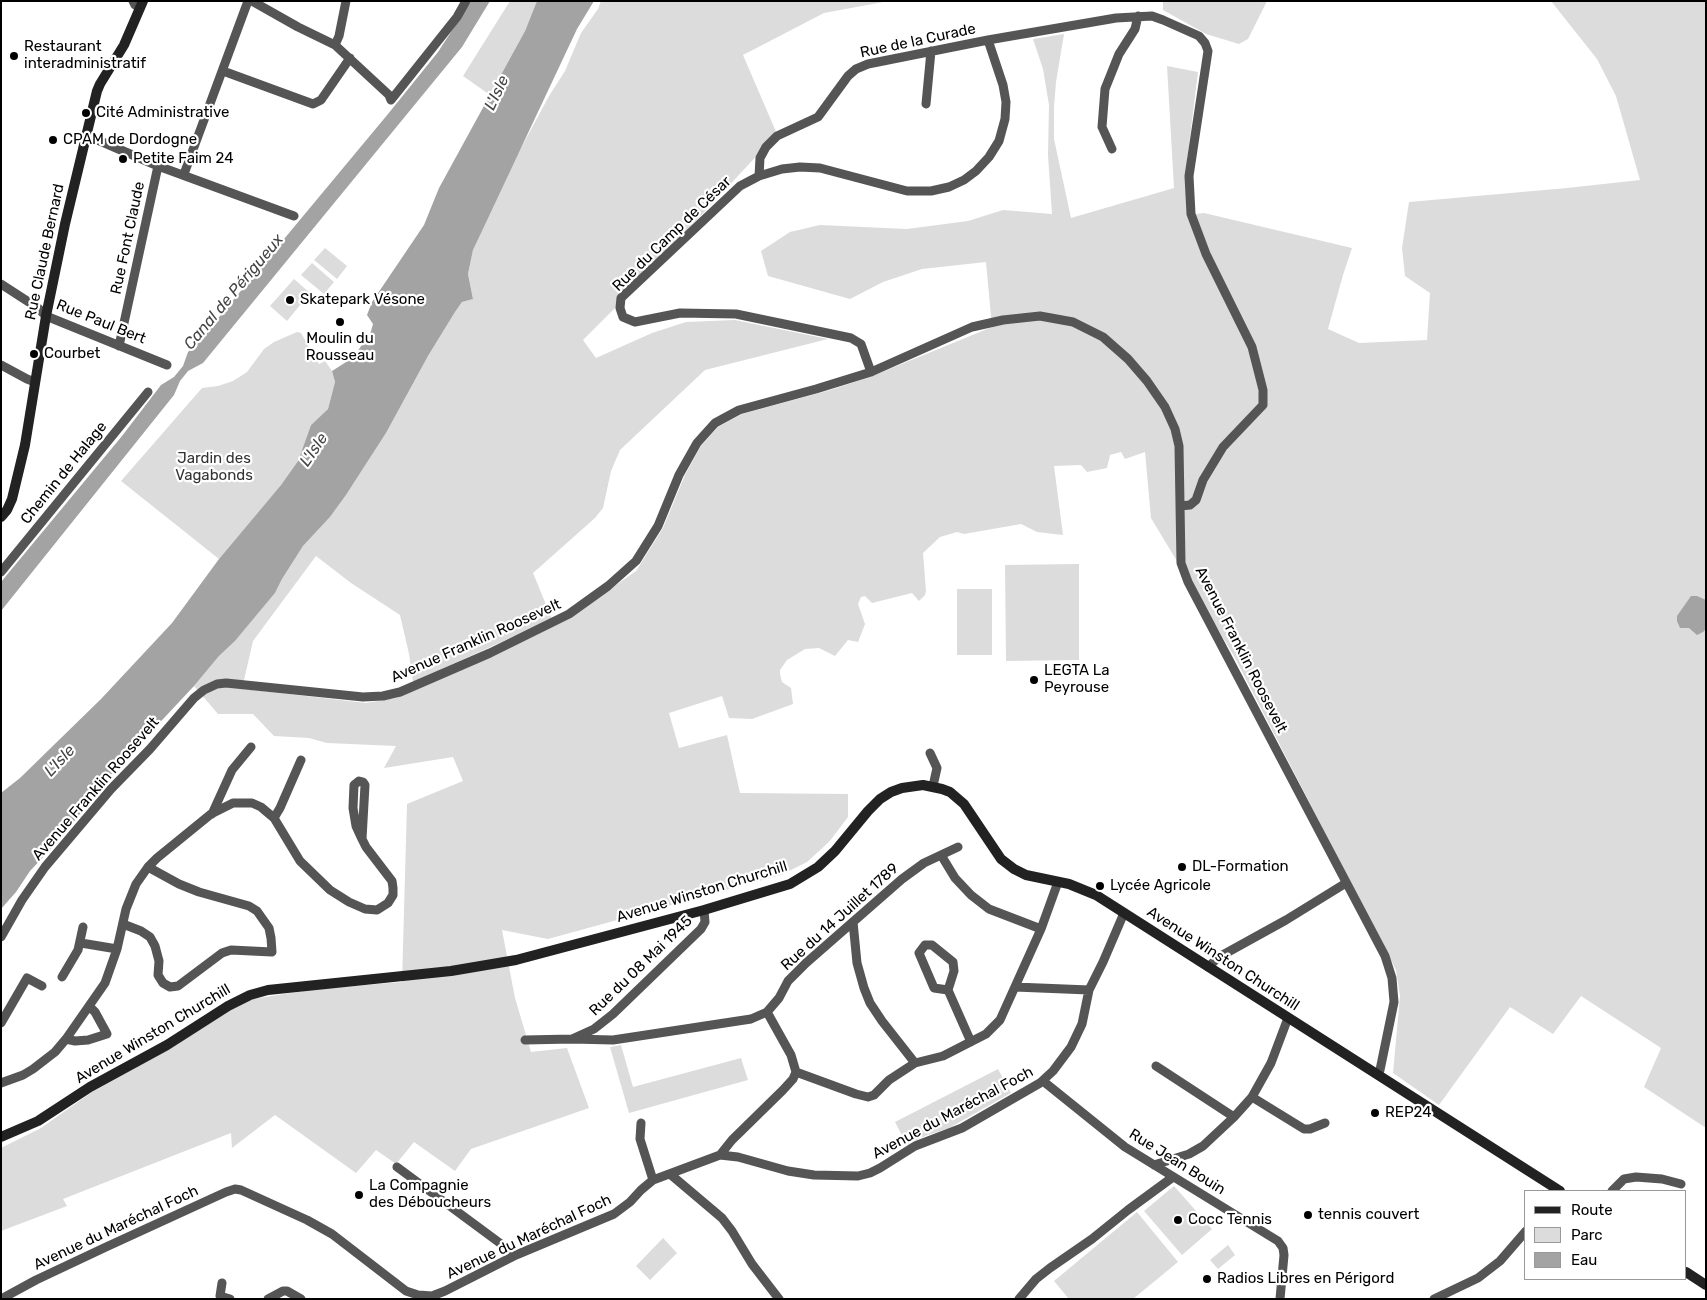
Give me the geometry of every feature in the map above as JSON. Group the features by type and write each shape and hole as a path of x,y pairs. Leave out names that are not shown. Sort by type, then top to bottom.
{"main road":[{"name":"Rue Claude Bernard","path":"1,517 12,499 28,432 46,316 86,135 100,84 124,46 139,4"},
{"name":"Avenue Winston Churchill","path":"1,1137 38,1122 90,1087 167,1046 228,1006 250,995 268,990 498,964 704,910 774,889 804,876 818,867 834,852 880,799 902,788 923,785 933,786 950,792 964,804 1006,864 1026,875 1081,888 1096,895 1556,1190"},
{"path":"1687,1273 1706,1285"}],"street":[{"path":"184,174 248,1"},
{"path":"252,1 335,45 389,95 391,100 457,18 466,1"},
{"path":"335,45 343,2"},
{"path":"1112,149 1102,127 1105,89 1120,54 1135,29 1138,16"},
{"path":"988,40 1116,18 1152,16 1199,36 1205,43 1208,51 1188,176 1191,214 1206,254 1252,347 1263,390 1264,405 1223,447 1203,480 1196,500 1190,505 1180,506"},
{"name":"Rue de la Curade","path":"759,176 760,158 766,148 777,136 818,117 848,76 856,69 868,64 988,40"},
{"name":"Rue du Camp de César","path":"871,372 861,344 851,338 736,314 680,313 635,322 623,317 620,308 621,298 740,186 759,176 782,168 820,168 907,191 930,191 949,187 964,180 976,171 989,157 999,141 1005,119 1006,102 1003,85 988,40"},
{"path":"926,104 931,51"},
{"path":"223,72 314,104 322,100 350,58"},
{"path":"86,135 158,166 294,216"},
{"name":"Rue Font Claude","path":"118,346 158,166"},
{"name":"Rue Paul Bert","path":"1,284 38,308 46,316 167,365"},
{"name":"Avenue Franklin Roosevelt","path":"1,937 22,900 45,867 111,789 150,749 194,698 204,690 216,684 226,683 363,697 383,696 400,692 490,653 569,614 608,586 636,561 658,526 679,475 697,443 715,423 739,410 871,372 972,327 1003,320 1040,316 1073,322 1103,337 1128,359 1147,381 1165,406 1176,428 1179,446 1181,564 1188,582 1385,956 1392,978 1394,1002 1378,1075"},
{"path":"1,365 35,382"},
{"name":"Chemin de Halage","path":"1,572 148,392"},
{"path":"212,814 232,770 252,747"},
{"path":"930,753 936,768 933,786"},
{"path":"274,818 301,760"},
{"path":"1,1083 33,1069 55,1052 66,1039 105,983 117,949 126,909 136,884 148,866 212,814 226,805 242,802 252,803 261,807 274,818 300,861 330,890 348,902 365,909 377,910 388,903 393,895 392,882 370,852 362,839 356,826 353,808 354,785 359,781 365,785 362,839"},
{"name":"Rue du 14 Juillet 1789","path":"767,1012 779,998 788,981 806,963 915,868 958,846"},
{"path":"941,855 955,878 971,895 989,909 1041,929"},
{"path":"123,924 141,931 150,937 157,954 158,975 163,983 170,987 178,986 222,953 240,950 272,952 269,928 256,911 249,906 199,892 179,884 148,866"},
{"path":"796,1072 856,1094 868,1097 874,1096 889,1080 916,1063 943,1056 986,1034 1000,1020 1041,929 1058,882"},
{"path":"1208,967 1218,956 1286,920 1346,883"},
{"name":"Rue du 08 Mai 1945","path":"525,1040 572,1038 594,1029 613,1014 702,928 705,922 704,910"},
{"name":"Avenue du Maréchal Foch","path":"1,1299 106,1247 235,1189 307,1220 332,1234 406,1290 418,1295 432,1296 516,1255 614,1214 653,1180 720,1155 738,1157 788,1171 814,1175 858,1176 880,1168 915,1146 962,1128 1043,1081 1054,1071 1071,1047 1082,1024 1089,990 1124,913"},
{"path":"853,922 857,963 870,1003 887,1028 916,1063"},
{"path":"62,976 78,950 83,927"},
{"path":"81,942 117,949"},
{"path":"948,990 934,988 919,953 925,945 932,945 953,962 954,971 948,990 971,1042"},
{"path":"1,1023 27,978 42,986"},
{"path":"1015,987 1089,990"},
{"path":"66,1039 76,1041 88,1040 107,1034 95,1012 89,1006"},
{"path":"572,1038 613,1040 751,1019 767,1012 792,1055 796,1072 793,1079 783,1090 732,1140 720,1155"},
{"path":"1154,1165 1188,1154 1203,1146 1234,1117 1252,1097 1271,1063 1288,1018"},
{"path":"1156,1066 1234,1117"},
{"name":"Rue Jean Bouin","path":"1043,1081 1125,1147 1278,1241 1283,1248 1284,1254 1280,1299"},
{"path":"1252,1097 1304,1129 1310,1129 1325,1123"},
{"path":"640,1124 640,1139 653,1180"},
{"path":"397,1167 516,1255"},
{"path":"670,1174 722,1218 752,1264 779,1299"},
{"path":"1018,1299 1050,1268 1173,1177"},
{"path":"1613,1190 1624,1179 1636,1177 1662,1179 1681,1184"},
{"path":"1434,1299 1478,1278 1498,1262 1524,1234"},
{"path":"222,1283 220,1296 230,1299"},
{"path":"268,1299 283,1291 296,1297"}],"green space":[{"path":"510,1 537,1 525,31 490,95 463,76"},
{"path":"601,1 889,1 824,13 743,55 777,134 583,340 596,358 652,333 686,322 735,320 828,339 705,370 620,450 611,471 603,508 595,518 533,573 552,619 413,682 400,615 351,583 316,556 253,641 244,680 244,689 366,703 396,698 568,619 636,571 663,528 685,475 701,446 718,427 742,414 827,391 870,377 992,327 986,262 922,269 883,282 850,299 768,276 761,251 790,232 820,225 907,229 968,221 1003,210 1052,214 1048,155 1049,105 1043,69 1033,39 1064,34 1056,82 1054,139 1071,218 1174,188 1167,66 1198,72 1185,177 1187,215 1204,213 1352,248 1328,329 1359,343 1427,340 1430,293 1405,276 1402,248 1409,202 1640,180 1616,96 1597,59 1551,1 1706,1 1706,1128 1644,1087 1661,1048 1581,996 1553,1034 1510,1007 1439,1105 1393,1073 1400,996 1396,970 1234,656 1151,518 1145,452 1125,459 1121,452 1110,455 1107,468 1087,472 1081,465 1054,466 1063,535 1037,532 1021,524 964,534 957,532 940,537 923,553 926,591 919,601 912,593 872,603 865,596 861,597 858,604 865,624 858,642 848,640 835,656 819,648 805,649 787,660 780,670 782,682 791,688 793,704 752,719 729,718 722,696 669,713 679,748 727,735 740,793 848,794 848,817 829,842 807,862 781,875 548,939 502,930 515,998 531,1052 567,1048 589,1108 471,1149 455,1171 414,1142 396,1164 376,1150 356,1173 275,1115 232,1148 231,1133 63,1199 67,1206 1,1231 1,1148 41,1128 92,1092 173,1047 231,1008 252,999 317,989 402,982 407,804 463,781 453,757 384,768 396,746 327,743 309,738 274,736 253,714 218,714 194,686 275,593 303,546 330,517 346,495 386,433 428,356 455,312 462,302 473,299 468,274 473,250 507,174 549,96 565,71 581,33 598,9"},
{"path":"1163,1 1267,1 1248,39 1239,44 1206,34 1163,10"},
{"path":"325,248 347,266 337,279 314,260"},
{"path":"312,263 334,282 324,294 301,275"},
{"name":"Skatepark Vésone","path":"294,279 310,293 287,321 270,306"},
{"name":"Jardin des Vagabonds","path":"297,332 301,333 319,364 325,361 332,371 335,382 328,409 311,425 298,461 281,485 219,559 121,481 202,388 218,386 233,381 247,372 264,349 274,342"},
{"path":"1079,564 1079,660 1006,661 1005,565"},
{"path":"957,589 992,589 992,655 957,655"},
{"path":"621,1045 633,1087 741,1058 748,1080 629,1113 610,1047"},
{"path":"998,1069 1011,1093 949,1128 925,1136 907,1145 895,1122"},
{"path":"1174,1186 1212,1229 1182,1255 1144,1211"},
{"path":"1137,1212 1178,1262 1133,1299 1069,1299 1054,1281"},
{"path":"663,1238 677,1253 650,1280 636,1266"},
{"path":"1228,1245 1235,1255 1218,1269 1210,1260"}],"water":[{"path":"471,1 490,1 462,47 203,363 188,371 180,381 174,395 1,611 1,582 122,436 161,385 174,377 183,366 188,352 388,114 438,52"},
{"name":"L'Isle","path":"537,1 594,1 577,29 473,250 468,274 473,299 462,302 455,312 428,356 386,433 330,517 303,546 275,593 235,641 219,656 194,686 91,796 88,804 59,840 30,871 16,892 1,909 1,793 20,778 101,699 172,623 219,559 281,485 298,461 311,425 328,409 335,382 332,371 354,357 363,343 369,338 373,324 367,315 372,302 424,225 439,188 525,31"},
{"path":"1691,596 1697,596 1706,600 1706,629 1697,635 1689,628 1680,628 1677,621 1677,616"}],"place":[{"name":"Restaurant interadministratif","path":"14,56"},
{"name":"Cité Administrative","path":"86,113"},
{"name":"CPAM de Dordogne","path":"53,140"},
{"name":"Petite Faim 24","path":"123,159"},
{"name":"Skatepark Vésone","path":"290,300"},
{"name":"Moulin du Rousseau","path":"340,322"},
{"name":"Courbet","path":"34,354"},
{"name":"LEGTA La Peyrouse","path":"1034,680"},
{"name":"DL-Formation","path":"1182,867"},
{"name":"Lycée Agricole","path":"1100,886"},
{"name":"REP24","path":"1375,1113"},
{"name":"La Compagnie des Déboucheurs","path":"359,1195"},
{"name":"tennis couvert","path":"1308,1215"},
{"name":"Cocc Tennis","path":"1178,1220"},
{"name":"Radios Libres en Périgord","path":"1207,1279"}],"water label":[{"name":"Canal de Périgueux","path":"234,292"}]}
